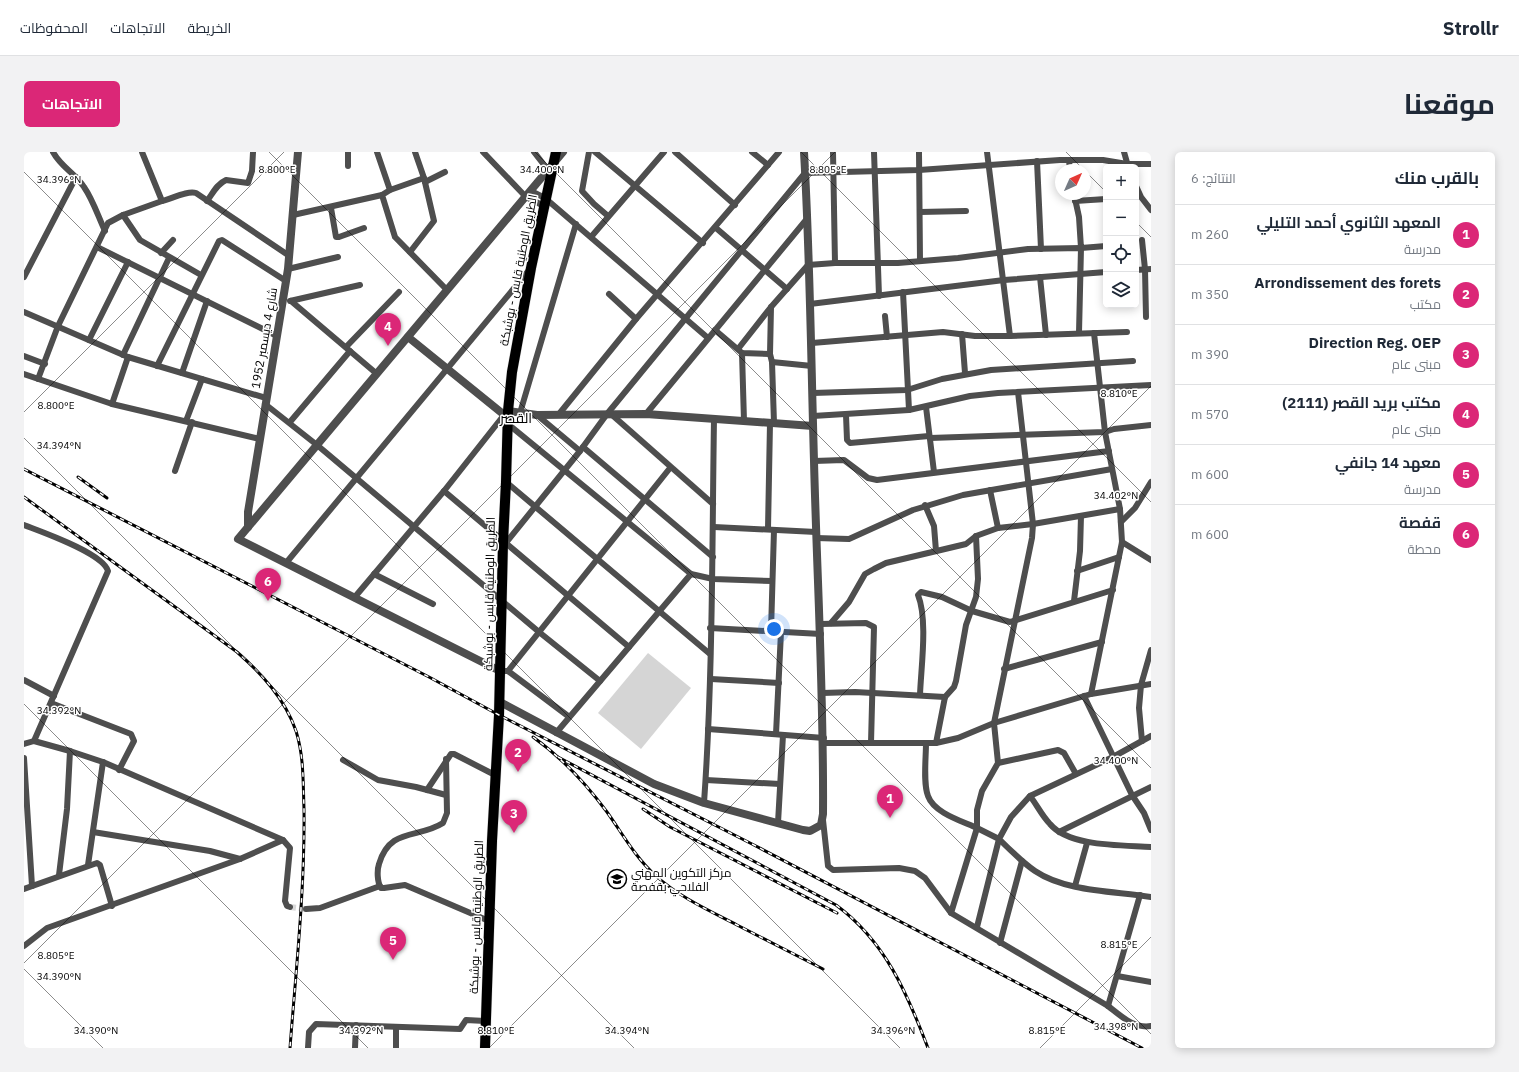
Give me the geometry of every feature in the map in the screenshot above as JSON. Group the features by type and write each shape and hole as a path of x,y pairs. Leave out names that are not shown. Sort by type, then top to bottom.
{"main road":[{"name":"الطريق الوطنية قابس - بوشبكة","path":"484,1046 495,774 500,702 504,671 502,601 507,417 512,372 530,268 545,202 551,167 556,152"}],"street":[{"path":"53,152 60,164 76,177 84,187 105,231"},
{"path":"142,152 162,201"},
{"path":"207,201 223,182 248,183 252,171 253,152"},
{"name":"شارع 4 ديسمبر 1952","path":"248,527 248,512 265,401 277,336 287,301 286,281 298,152"},
{"path":"348,152 348,166"},
{"path":"377,152 390,190"},
{"path":"410,252 434,221 425,180 415,152"},
{"path":"483,152 528,194 545,202 576,224 684,319 708,338"},
{"path":"534,152 551,167"},
{"path":"563,152 238,539 354,598 504,671 568,716"},
{"path":"589,152 582,191 608,216"},
{"path":"595,152 703,243"},
{"path":"591,237 634,185 664,152"},
{"path":"676,152 735,205"},
{"path":"752,152 768,165"},
{"path":"559,414 636,319 716,228 779,152"},
{"path":"804,152 812,343 816,535 821,634 824,741 823,820 828,866 836,870 899,868 915,871 925,878 951,913 977,927 1000,943 1108,1006 1131,1023 1142,1027 1151,1026"},
{"path":"833,152 835,263"},
{"path":"874,152 879,296"},
{"path":"919,152 920,261"},
{"path":"987,152 1010,336"},
{"path":"1080,152 1081,160"},
{"path":"1124,152 1127,164"},
{"path":"1069,160 1069,164"},
{"path":"504,543 582,449 684,319 805,173 919,170 1069,160 1103,160 1120,164"},
{"path":"1037,161 1041,249"},
{"path":"1139,165 1151,164"},
{"path":"293,215 331,208 382,195 390,190 425,180 445,172"},
{"path":"24,277 76,177"},
{"path":"38,379 58,326 109,222 123,215 190,191 196,193 288,255"},
{"path":"382,195 395,237 447,290"},
{"path":"1139,197 1151,210"},
{"path":"1079,334 1081,248 1079,217 1075,201 1103,200"},
{"path":"331,208 336,237 364,228"},
{"path":"920,212 966,211"},
{"path":"123,215 140,240 201,275"},
{"path":"646,414 806,220"},
{"path":"520,413 576,224"},
{"path":"716,228 787,289"},
{"path":"161,253 173,240"},
{"path":"157,366 217,243 220,240 286,281"},
{"path":"1142,240 1148,269 1146,317"},
{"path":"744,421 740,351 771,307 808,265 920,261 999,254 1028,249 1103,246"},
{"path":"97,247 277,336"},
{"path":"288,269 338,257"},
{"path":"112,404 126,356 169,258"},
{"path":"89,340 128,262"},
{"path":"286,563 530,268"},
{"path":"810,304 1040,276 1103,272"},
{"path":"1040,276 1046,335"},
{"path":"287,301 360,285"},
{"path":"290,422 348,349 399,292"},
{"path":"903,292 908,410"},
{"path":"609,294 636,319"},
{"path":"182,373 207,301"},
{"path":"287,301 377,374"},
{"path":"771,307 771,631"},
{"path":"24,312 126,356 202,379 265,401 539,632 600,681"},
{"path":"885,316 887,337"},
{"path":"715,330 740,351 770,354"},
{"path":"812,343 942,332 1010,336 1127,332"},
{"path":"1091,694 1122,542 1120,510 1105,432 1094,333"},
{"path":"962,334 965,373"},
{"path":"408,337 507,417 565,470 691,574 713,579 772,581"},
{"path":"24,356 44,364"},
{"path":"813,393 907,390 965,373 990,370 1133,361"},
{"path":"772,362 812,366"},
{"path":"24,374 112,404 260,439"},
{"path":"175,471 202,379"},
{"path":"813,416 908,410 970,396 1151,385"},
{"path":"951,913 977,828 976,810 982,791 998,763 994,723 1032,538 1033,524 1018,392"},
{"path":"926,407 934,472"},
{"path":"354,598 507,417 520,413 537,415 646,414 813,426"},
{"path":"609,414 713,504"},
{"path":"537,415 645,499 713,557"},
{"path":"846,415 847,440 850,443 929,437 1023,436 1105,432 1114,429 1151,425"},
{"path":"704,803 711,679 710,628 714,527 714,419"},
{"path":"814,461 844,460 864,476 872,480 1109,451"},
{"path":"504,671 539,632 598,560 670,468"},
{"path":"714,527 771,529 849,539 925,505 963,495 1112,469"},
{"path":"506,482 710,654"},
{"path":"1121,522 1135,508 1151,482"},
{"path":"990,490 998,528"},
{"path":"444,491 629,647"},
{"path":"925,505 934,526 936,551"},
{"path":"831,623 849,602 866,574 886,563 966,544 976,536 998,528 1120,510"},
{"path":"1074,601 1080,551 1081,516"},
{"path":"24,525 73,545 101,561 108,570 34,741"},
{"path":"936,743 945,697 954,687 956,681 966,625 976,597 978,578 976,536"},
{"path":"1122,542 1151,560"},
{"path":"1077,571 1119,558"},
{"path":"374,574 433,604"},
{"path":"556,733 568,716 660,612 691,574"},
{"path":"920,694 923,618 919,594 921,592 942,598 972,611 1005,621 1016,620 1113,590"},
{"path":"820,624 866,623 874,627 871,743"},
{"path":"710,628 821,634"},
{"path":"776,734 781,632"},
{"path":"1004,669 1102,642"},
{"path":"1142,741 1139,708 1141,685 1151,650"},
{"path":"711,679 779,683"},
{"path":"24,680 54,696"},
{"path":"708,729 776,734 824,741 936,743 958,738 994,723 1091,694 1151,684"},
{"path":"822,693 920,694 945,697"},
{"path":"1084,696 1113,757 1132,795 1144,813 1151,830"},
{"path":"500,702 654,784 704,803 778,824 810,831 819,827 823,820"},
{"path":"51,703 124,730 133,735 134,741 120,770"},
{"path":"778,824 783,735"},
{"path":"977,927 998,839 1011,817 1030,796 1113,757 1151,736"},
{"path":"24,744 34,741 70,750 103,762 283,840 290,848 285,901 287,906 290,907"},
{"path":"926,743 926,788 928,797 941,810 998,839 1036,872 1055,882 1151,897"},
{"path":"59,875 67,809 70,750"},
{"path":"998,763 1058,750 1064,753 1076,774"},
{"path":"428,790 450,754 454,754 495,774"},
{"path":"24,758 26,815 32,886"},
{"path":"343,760 378,780 446,795"},
{"path":"380,886 377,868 386,848 392,842 401,837 443,823 446,813 446,760"},
{"path":"88,865 103,762"},
{"path":"706,780 780,784"},
{"path":"1059,832 1151,787"},
{"path":"1030,796 1050,825 1059,832 1070,837 1087,842 1151,847"},
{"path":"93,832 210,851 240,859"},
{"path":"24,946 47,928 240,859 283,840"},
{"path":"1075,886 1087,842"},
{"path":"1000,943 1022,861"},
{"path":"24,889 95,863 100,866 112,906"},
{"path":"306,909 320,908 380,886 384,888 405,885 489,921"},
{"path":"1108,1006 1140,896"},
{"path":"1117,976 1151,982"},
{"path":"308,1048 309,1032 316,1024 460,1029 466,1020 485,1021"},
{"path":"355,1048 356,1026"},
{"path":"396,1027 396,1048"}],"shaded area":[{"path":"648,653 691,688 641,749 598,713"}],"tunnel":[{"path":"290,907 306,909"}],"railway":[{"path":"24,469 752,844 1142,1048"},
{"path":"78,477 107,498"},
{"path":"24,497 237,652 264,678 286,708 299,740 302,760 304,809 300,929 290,1048"},
{"path":"533,737 554,753 591,792 607,812 641,861 664,883 684,897 823,969"},
{"path":"558,757 836,905 853,919 868,935 892,969 903,988 928,1048"},
{"path":"643,809 670,827 837,913"}],"place":[{"name":"مكتب بريد القصر (2111)","path":"388,346"},
{"name":"قفصة","path":"268,601"},
{"name":"Arrondissement des forets","path":"518,772"},
{"name":"المعهد الثانوي أحمد التليلي","path":"890,818"},
{"name":"Direction Reg. OEP","path":"514,833"},
{"name":"مركز التكوين المهني الفلاحي بقفصة","path":"617,879"},
{"name":"معهد 14 جانفي","path":"393,960"}],"district":[{"name":"القصر","path":"516,418"}]}
